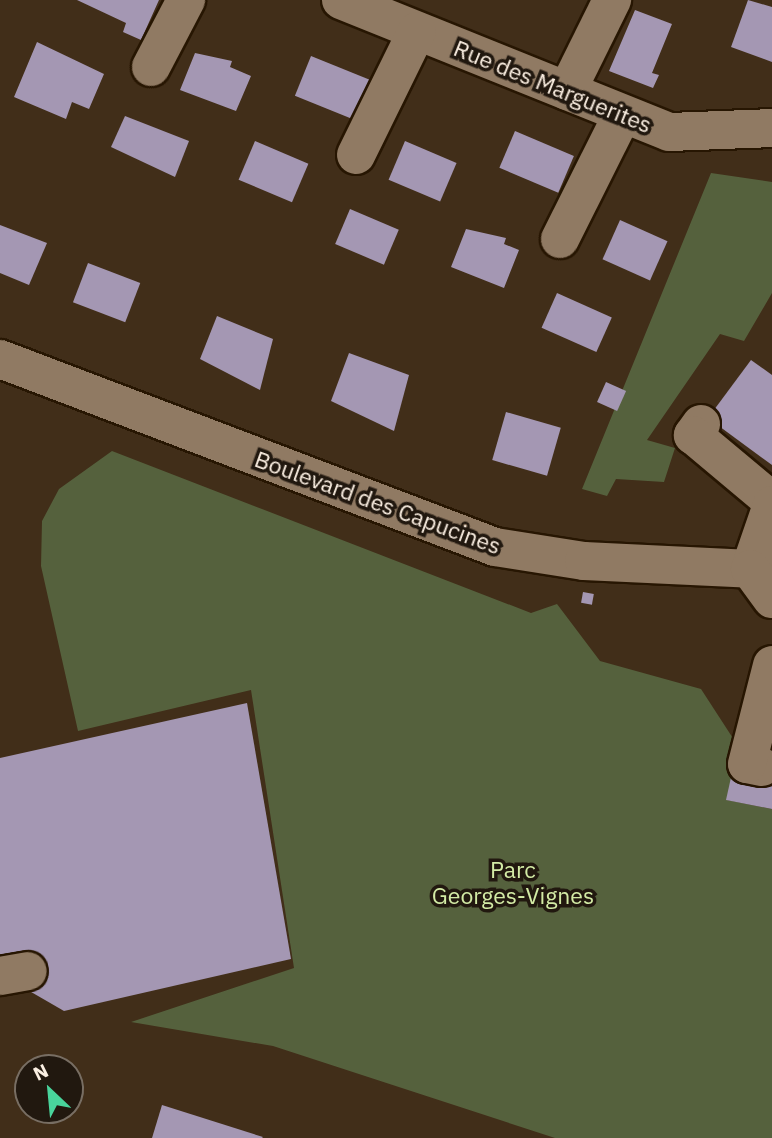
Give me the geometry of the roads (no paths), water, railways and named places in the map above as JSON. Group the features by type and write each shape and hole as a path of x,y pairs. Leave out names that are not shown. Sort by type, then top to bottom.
{"street":[{"path":"151,67 186,0"},
{"path":"567,91 612,0"},
{"name":"Rue des Marguerites","path":"353,2 417,32 567,91 621,117 670,132 772,128"},
{"path":"356,155 417,32"},
{"path":"560,239 621,117"},
{"name":"Boulevard des Capucines","path":"0,359 495,547 584,561 765,579"},
{"path":"701,424 693,435 772,503 765,579"},
{"path":"762,767 747,765 772,665"}],"park label":[{"name":"Parc Georges-Vignes","path":"513,882"}]}
